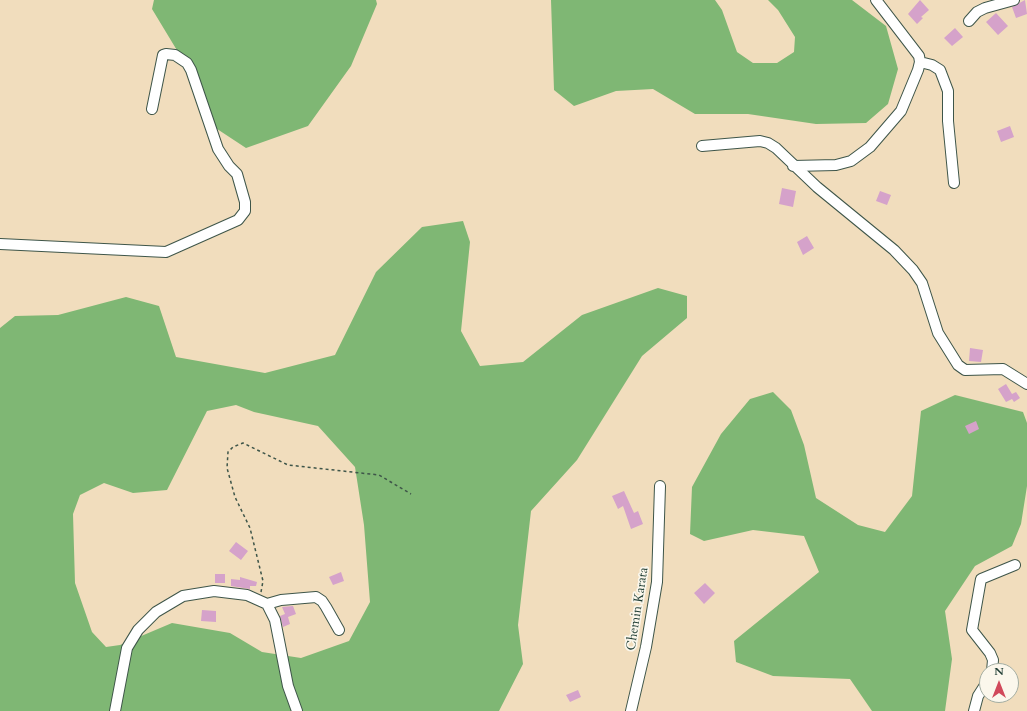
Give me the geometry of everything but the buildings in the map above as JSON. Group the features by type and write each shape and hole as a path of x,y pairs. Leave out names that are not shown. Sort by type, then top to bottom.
{"street":[{"path":"793,166 836,165 851,161 870,147 901,111 920,62 914,48 876,0"},
{"path":"969,21 977,12 985,8 1014,0"},
{"path":"0,244 166,252 238,220 245,211 245,202 237,174 226,163 218,149 191,70 187,64 175,55 163,55 152,109"},
{"path":"920,62 932,65 940,70 948,91 948,121 954,183"},
{"path":"702,146 760,142 768,143 776,148 793,166 894,250 913,270 922,283 938,333 958,365 966,370 1003,369 1027,384"},
{"name":"Chemin Karata","path":"631,711 646,647 657,582 660,486"},
{"path":"993,663 990,653 972,630 981,579 1015,565"},
{"path":"114,711 127,648 138,630 156,612 184,596 214,591 247,595 264,602 316,598 322,601 339,630"},
{"path":"264,602 275,620 288,686 297,711"},
{"path":"974,711 979,694"}],"path":[{"path":"264,602 263,581 250,528 235,498 227,468 228,452 233,447 244,443 288,465 379,476 410,494"}],"green space":[{"path":"154,0 376,0 377,4 351,66 308,126 246,148 208,123 178,52 152,9"},
{"path":"551,0 715,0 722,10 737,52 753,63 777,63 794,52 795,37 778,10 768,0 852,0 886,26 898,69 888,104 866,123 816,124 748,114 695,114 653,89 616,91 574,106 554,90"},
{"path":"463,221 470,242 461,331 480,366 523,362 582,315 658,288 687,296 687,318 642,356 577,460 531,511 518,625 523,664 499,711 0,711 0,328 15,316 58,315 126,297 159,306 176,357 265,373 335,355 376,272 422,227","holes":["236,405 254,412 318,426 355,467 364,525 370,602 349,641 301,658 262,652 230,633 172,623 120,645 106,647 92,632 75,583 73,514 80,495 104,483 133,493 167,490 207,411"]},
{"path":"773,392 791,410 804,445 816,498 858,525 885,532 912,496 921,411 955,395 1023,412 1027,423 1027,486 1021,524 1012,546 975,566 945,611 952,659 945,711 872,711 850,679 773,676 736,662 734,641 819,572 804,536 753,530 704,541 690,534 692,487 721,434 750,399"}]}
